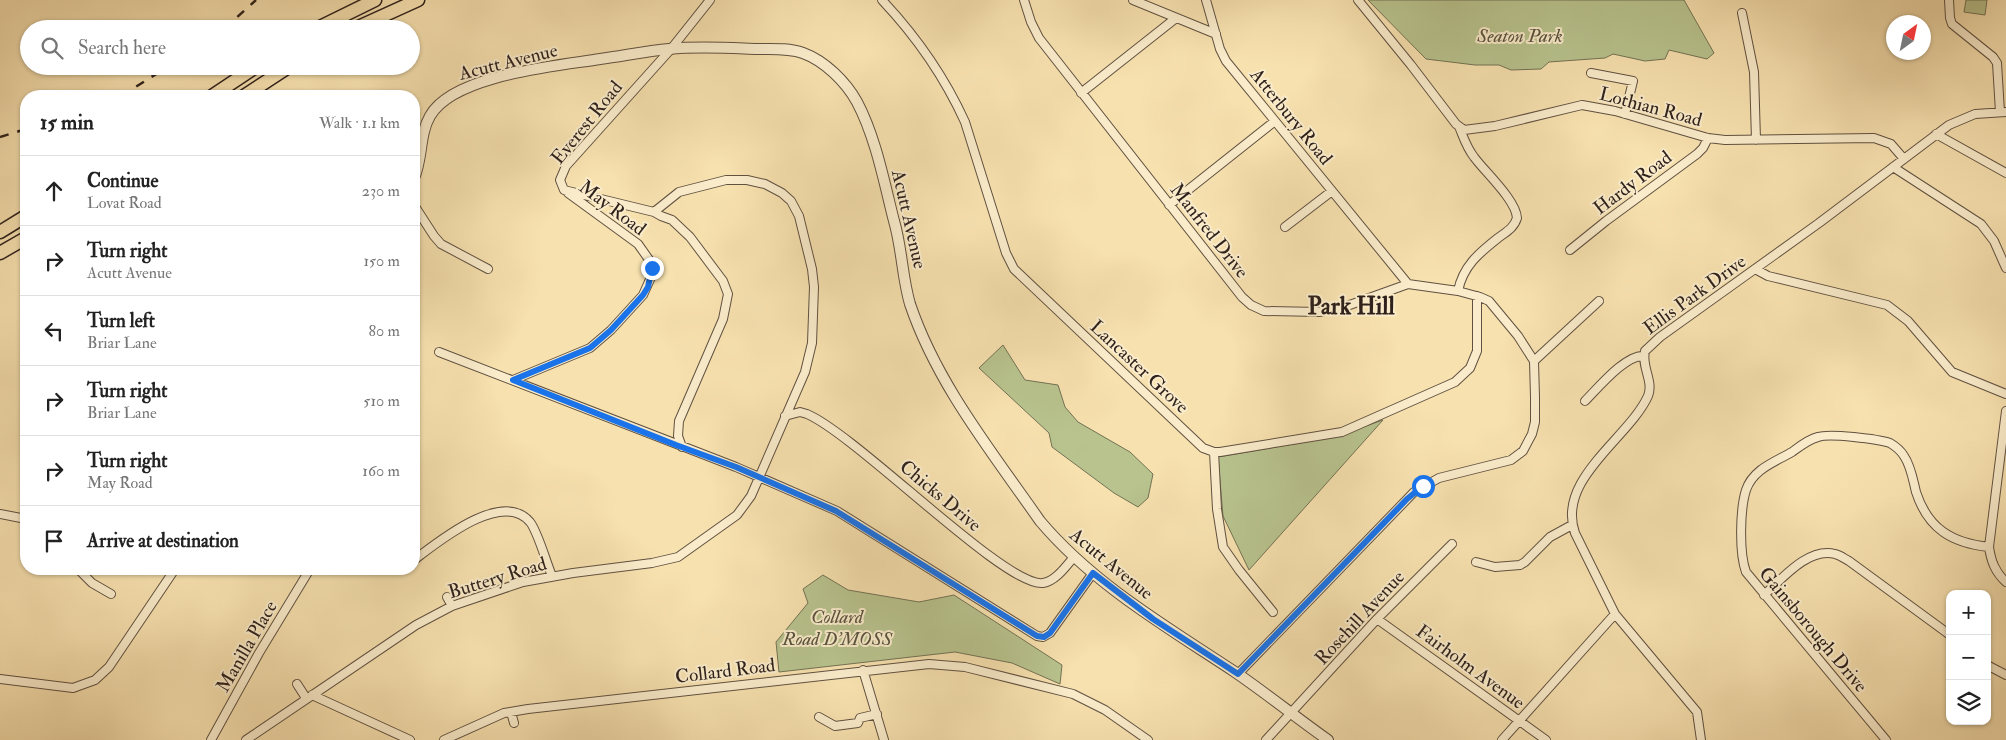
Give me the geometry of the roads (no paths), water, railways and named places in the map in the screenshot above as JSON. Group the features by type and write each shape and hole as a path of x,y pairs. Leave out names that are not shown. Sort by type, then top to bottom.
{"main road":[{"path":"334,20 375,0"},
{"path":"374,20 418,0"},
{"path":"221,90 244,75"},
{"path":"253,90 276,75"},
{"path":"0,232 20,220"},
{"path":"0,253 20,241"}],"street":[{"name":"Everest Road","path":"682,447 678,436 679,420 723,319 728,294 724,281 690,237 672,220 654,212 564,190 560,180 566,166 671,49 710,0"},
{"name":"Lancaster Grove","path":"882,0 902,23 936,71 965,122 1006,253 1014,269 1162,411 1203,448 1214,452"},
{"name":"Manfred Drive","path":"1024,0 1031,22 1039,38 1242,297 1258,309 1293,312 1329,311 1408,284 1458,291 1477,296"},
{"path":"1133,0 1216,34"},
{"name":"Atterbury Road","path":"1206,0 1226,61 1408,284"},
{"path":"1358,0 1460,129 1467,148 1506,196 1514,209 1517,218 1509,230 1471,262 1462,277 1458,291"},
{"path":"1949,0 1952,24 1988,53 1997,63 2003,112"},
{"path":"1742,13 1754,72 1756,140"},
{"path":"1081,93 1176,18"},
{"name":"Acutt Avenue","path":"420,159 428,119 439,104 466,86 519,73 671,49 790,50 815,59 830,70 848,89 857,103 871,138 897,230 909,301 925,342 945,381 1035,513 1059,543 1093,573 1153,619 1238,674 1328,740"},
{"path":"1591,73 1633,81 1625,114"},
{"name":"Lothian Road","path":"1460,129 1471,131 1582,106 1625,114 1708,138 1725,140 1874,138 1891,144 1904,159"},
{"name":"Ellis Park Drive","path":"1572,525 1571,514 1573,504 1586,476 1600,455 1641,407 1650,392 1650,385 1644,366 1644,356 1648,347 1894,167 1936,134 1962,118 1975,114 2003,112"},
{"path":"1169,204 1275,121"},
{"path":"1936,134 2006,173"},
{"name":"Hardy Road","path":"1570,250 1606,220 1698,154 1704,148 1708,138"},
{"path":"1894,167 1981,224 1994,241 2006,268"},
{"name":"Buttery Road","path":"246,740 416,625 452,606 523,582 552,576 652,564 678,557 688,552 737,515 747,503 805,372 814,329 812,269 796,208 791,201 774,188 755,181 738,180 704,185 678,192 654,212"},
{"name":"May Road","path":"513,380 590,348 611,330 643,295 652,275 650,261 638,244 564,190"},
{"path":"1285,227 1332,191"},
{"path":"420,214 441,244 488,269"},
{"path":"1755,269 1768,276 1887,306 1908,321 1947,368 2006,394"},
{"path":"1238,674 1414,492 1439,478 1511,460 1523,451 1532,434 1535,422 1534,361 1518,336 1489,301 1477,296 1477,351 1470,368 1455,382 1342,432 1214,452 1217,509 1223,546 1239,570 1273,612"},
{"path":"1534,361 1599,301"},
{"path":"439,352 759,477 846,516 1037,636 1044,637 1050,633 1093,573"},
{"path":"1585,401 1624,364 1636,356 1644,356"},
{"path":"2006,410 1989,547 1993,566 2006,582"},
{"name":"Chicks Drive","path":"785,416 800,412 806,414 848,440 988,555 1028,580 1039,583 1050,581 1074,557"},
{"name":"Gainsborough Drive","path":"1886,740 1751,580 1744,568 1742,520 1745,494 1749,483 1761,470 1809,441 1821,436 1878,441 1895,447 1904,456 1922,507 1933,524 1949,536 1972,544 1989,547"},
{"path":"420,556 465,525 502,512 513,512 525,518 532,525 552,576"},
{"path":"0,514 20,517"},
{"path":"1476,562 1495,567 1520,565 1526,562 1550,538 1572,525 1615,614 1697,712 1701,740"},
{"name":"Rosehill Avenue","path":"1290,713 1377,619 1452,544"},
{"path":"1764,594 1804,561 1820,554 1835,554 1850,562 1946,632"},
{"path":"84,575 92,583 111,594"},
{"path":"0,679 65,688 85,685 104,673 171,575"},
{"name":"Manilla Place","path":"211,740 259,653 306,575"},
{"path":"447,597 452,606"},
{"path":"1502,740 1615,614"},
{"name":"Fairholm Avenue","path":"1377,619 1546,740"},
{"name":"Collard Road","path":"444,740 495,717 511,712 928,664 964,667 1073,694 1092,702 1148,740"},
{"path":"1991,667 2006,676"},
{"path":"864,670 884,740"},
{"path":"297,684 309,696 410,740"},
{"path":"511,712 514,723"},
{"path":"1266,740 1290,713"},
{"path":"819,717 835,726 858,724 860,718 877,714"}],"railway":[{"path":"234,20 256,0"},
{"path":"131,90 155,75"},
{"path":"0,137 20,131"}],"district":[{"name":"Park Hill","path":"1351,306"}],"park label":[{"name":"Seaton Park","path":"1520,35"},
{"name":"Collard Road D'MOSS","path":"837,627"}]}
